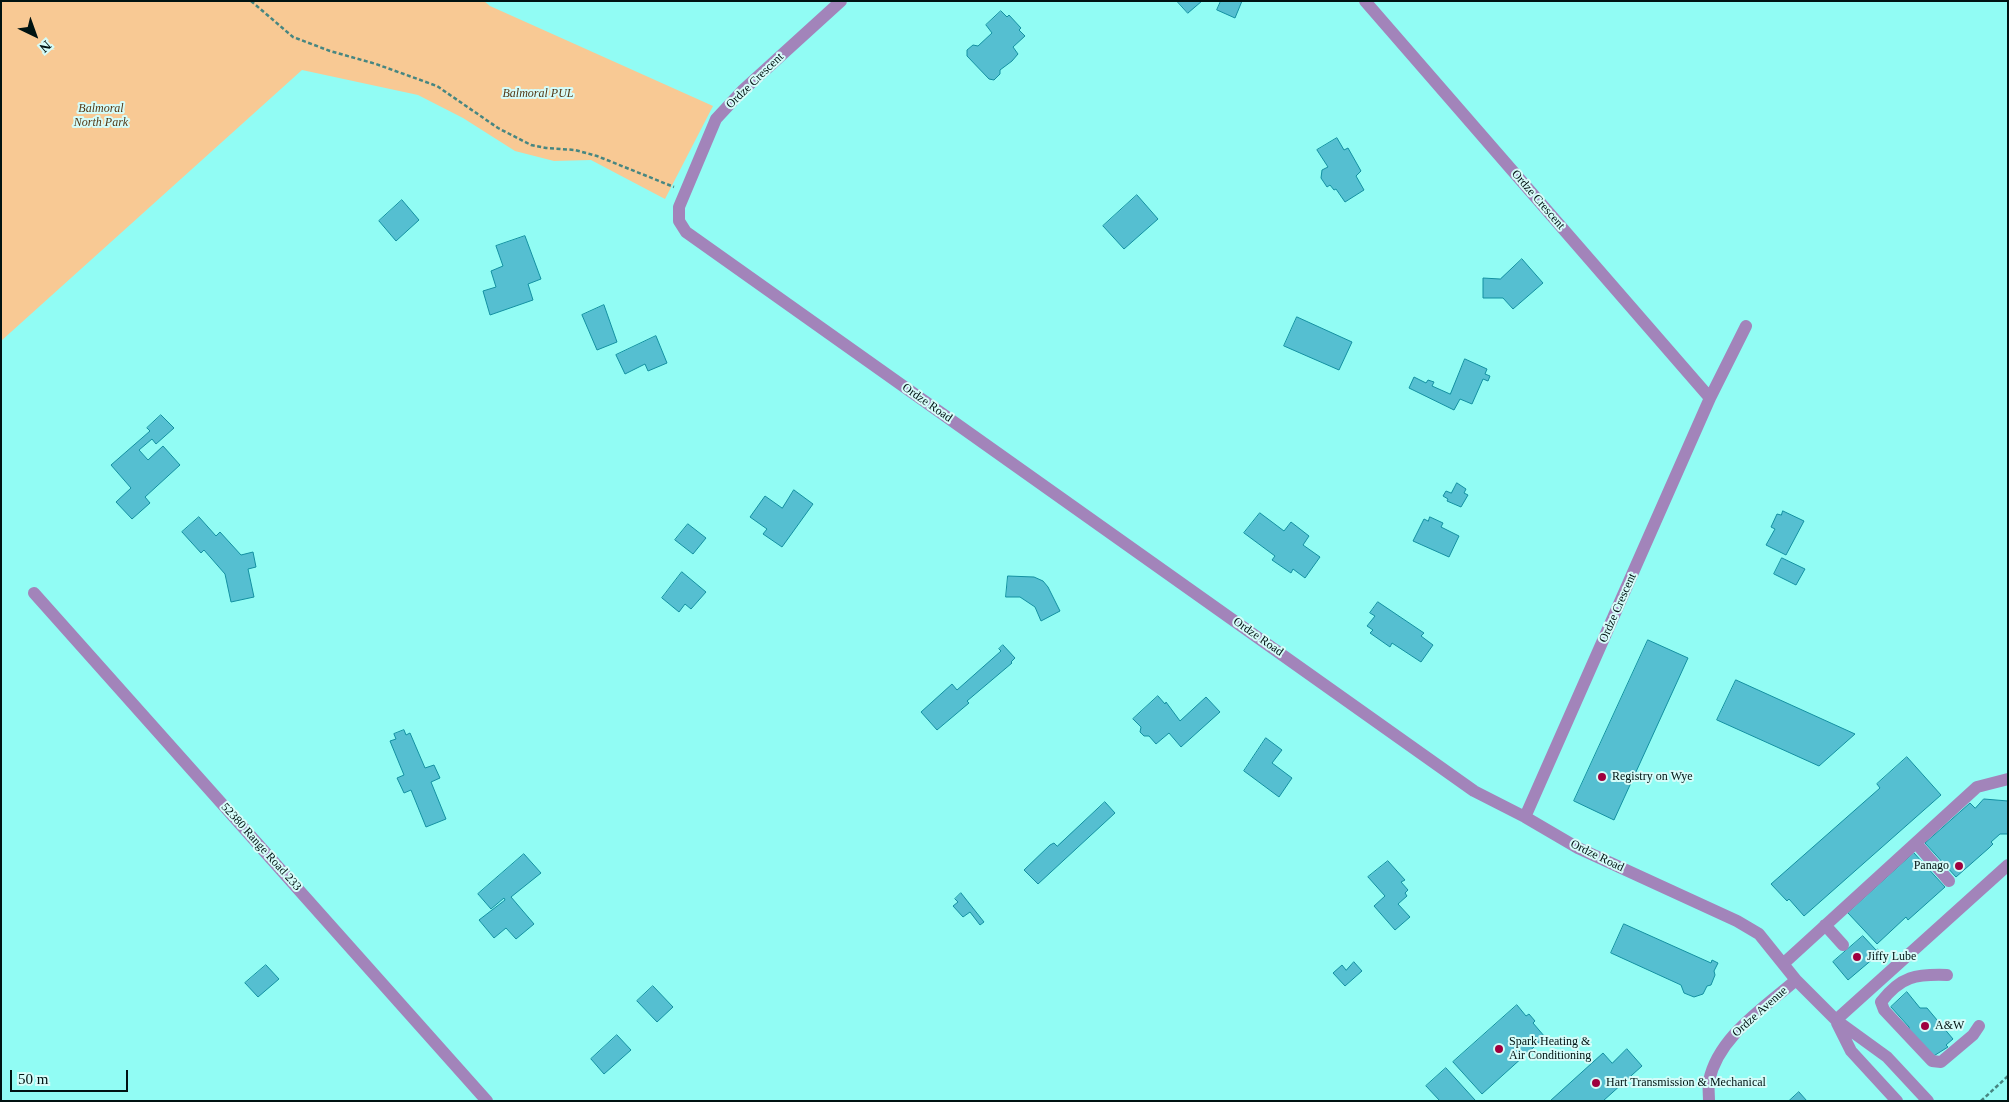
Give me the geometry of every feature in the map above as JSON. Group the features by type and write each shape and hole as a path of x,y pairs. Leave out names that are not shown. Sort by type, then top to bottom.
{"street":[{"name":"Ordze Crescent","path":"686,232 679,221 679,207 716,119 742,91 841,1"},
{"name":"Ordze Crescent","path":"1365,1 1710,398"},
{"name":"Ordze Road","path":"686,232 1474,791 1525,817 1578,848 1737,921 1759,934 1796,980 1836,1020 1887,1057 1928,1101"},
{"name":"Ordze Crescent","path":"1525,817 1710,398 1746,326"},
{"name":"52380 Range Road 233","path":"34,593 487,1101"},
{"path":"1783,964 1977,787 2008,779"},
{"path":"1916,843 1949,880"},
{"path":"1836,1020 2008,865"},
{"path":"1826,925 1844,946"},
{"path":"1947,975 1922,974 1907,978 1890,989 1881,1002 1884,1010 1932,1061 1941,1062 1973,1035 1979,1026"},
{"name":"Ordze Avenue","path":"1709,1101 1708,1083 1716,1059 1728,1040 1796,980"},
{"name":"Ordze Road","path":"1836,1020 1851,1051 1897,1101"}],"path":[{"path":"252,1 293,37 437,86 498,128 531,145 575,150 597,156 648,178 685,190"},
{"path":"1981,1101 2008,1076"}],"green space":[{"path":"1,1 484,1 490,6 713,106 665,199 591,160 554,161 515,151 463,118 418,95 302,70 1,341"}],"building":[{"path":"1177,1 1202,1 1188,13"},
{"path":"1221,1 1242,1 1235,18 1217,10"},
{"path":"1001,11 1007,17 1009,15 1021,28 1019,30 1025,36 1013,47 1018,54 1000,70 1000,74 994,80 989,79 967,56 967,50 973,45 978,46 992,33 986,25"},
{"path":"1337,138 1344,150 1348,148 1361,171 1356,176 1364,190 1345,202 1336,189 1334,190 1330,185 1327,187 1321,178 1322,170 1328,167 1317,150"},
{"path":"1137,195 1158,219 1124,249 1103,226"},
{"path":"402,200 419,220 396,241 379,221"},
{"path":"525,236 541,279 528,284 533,300 490,315 483,291 496,287 491,271 503,266 496,246"},
{"path":"1522,259 1543,283 1513,309 1503,298 1483,298 1483,278 1500,279"},
{"path":"604,305 617,342 597,350 582,315"},
{"path":"1297,317 1352,342 1339,370 1284,346"},
{"path":"656,336 667,363 648,371 645,364 625,374 616,355"},
{"path":"1465,359 1487,369 1485,374 1490,376 1488,381 1483,379 1472,404 1460,399 1454,410 1409,388 1414,377 1426,383 1428,380 1434,382 1432,386 1450,394"},
{"path":"161,415 174,428 156,444 152,439 139,450 148,460 163,446 180,465 145,497 150,503 132,519 116,502 131,488 111,465 150,431 147,428"},
{"path":"1457,483 1466,489 1464,493 1468,495 1461,507 1447,501 1448,499 1443,496 1446,491 1451,493"},
{"path":"794,490 813,504 782,547 763,534 767,529 750,517 765,496 782,508"},
{"path":"1783,511 1804,521 1786,555 1766,545 1775,529 1771,527 1777,514 1781,515"},
{"path":"1260,513 1284,531 1291,522 1309,536 1303,545 1320,557 1305,578 1293,569 1291,573 1272,560 1275,556 1244,533"},
{"path":"199,517 216,536 220,532 241,555 253,552 256,567 248,569 254,597 231,602 225,574 204,550 201,553 182,532"},
{"path":"1430,517 1443,523 1441,527 1459,536 1449,557 1413,541 1424,519 1428,521"},
{"path":"688,524 706,538 693,554 675,540"},
{"path":"1782,558 1805,569 1796,585 1774,574"},
{"path":"682,572 706,592 691,609 685,604 679,612 662,598"},
{"path":"1008,576 1034,577 1043,581 1060,611 1041,621 1035,607 1020,597 1006,597"},
{"path":"1378,602 1424,633 1421,636 1433,645 1421,662 1392,643 1390,647 1370,633 1373,630 1367,626 1375,616 1370,613"},
{"path":"1648,640 1688,658 1614,820 1574,801"},
{"path":"1003,645 1015,658 1012,663 967,701 969,703 937,730 921,712 952,684 957,690 1001,651 999,649"},
{"path":"1736,680 1855,734 1819,766 1717,720"},
{"path":"1158,696 1165,704 1166,702 1180,721 1206,697 1220,712 1181,747 1169,733 1156,744 1149,736 1144,736 1140,732 1141,727 1133,719"},
{"path":"404,730 406,735 410,733 425,768 434,765 440,778 431,782 446,819 426,827 411,790 404,793 397,778 404,775 390,741 396,739 394,734"},
{"path":"1266,738 1282,750 1272,763 1292,778 1279,797 1244,771"},
{"path":"1907,757 1941,795 1804,916 1789,899 1787,901 1771,884 1880,788 1877,784"},
{"path":"1984,799 2008,801 2008,834 2000,834 1991,842 1993,844 1989,848 1956,877 1925,843 1970,803 1975,808"},
{"path":"1105,802 1115,813 1038,884 1024,870 1050,845 1054,843 1057,846"},
{"path":"1914,853 1945,887 1908,920 1906,917 1877,944 1848,913"},
{"path":"524,854 541,873 511,897 534,924 516,939 506,928 494,938 479,920 505,900 504,898 491,909 478,894"},
{"path":"1388,861 1405,880 1401,882 1408,890 1405,893 1407,896 1398,904 1410,917 1395,930 1374,906 1385,896 1368,877"},
{"path":"961,893 984,922 980,925 970,912 963,917 953,906 958,902 955,899"},
{"path":"1624,924 1711,963 1712,960 1718,963 1711,985 1707,986 1703,994 1694,997 1684,993 1681,985 1611,953"},
{"name":"Jiffy Lube","path":"1863,936 1876,950 1878,949 1881,952 1848,980 1833,962"},
{"path":"1354,962 1362,971 1345,986 1333,973 1342,965 1346,970"},
{"path":"266,965 279,979 258,997 245,983"},
{"path":"653,986 673,1007 657,1022 637,1001"},
{"name":"A&W","path":"1907,992 1920,1008 1927,1008 1953,1039 1946,1045 1948,1047 1932,1057 1891,1007"},
{"name":"Spark Heating & Air Conditioning","path":"1517,1005 1526,1016 1529,1014 1535,1021 1533,1023 1545,1037 1482,1094 1453,1062"},
{"path":"617,1035 631,1050 604,1074 591,1059"},
{"name":"Hart Transmission & Mechanical","path":"1627,1049 1642,1066 1603,1101 1550,1101 1603,1053 1612,1063"},
{"path":"1446,1068 1474,1101 1440,1101 1426,1086"},
{"path":"1799,1092 1807,1101 1789,1101"}],"place":[{"name":"Registry on Wye","path":"1602,777"},
{"name":"Panago","path":"1959,866"},
{"name":"Jiffy Lube","path":"1857,957"},
{"name":"A&W","path":"1925,1026"},
{"name":"Spark Heating & Air Conditioning","path":"1499,1049"},
{"name":"Hart Transmission & Mechanical","path":"1596,1083"}],"park label":[{"name":"Balmoral PUL","path":"538,94"},
{"name":"Balmoral North Park","path":"101,116"}]}
